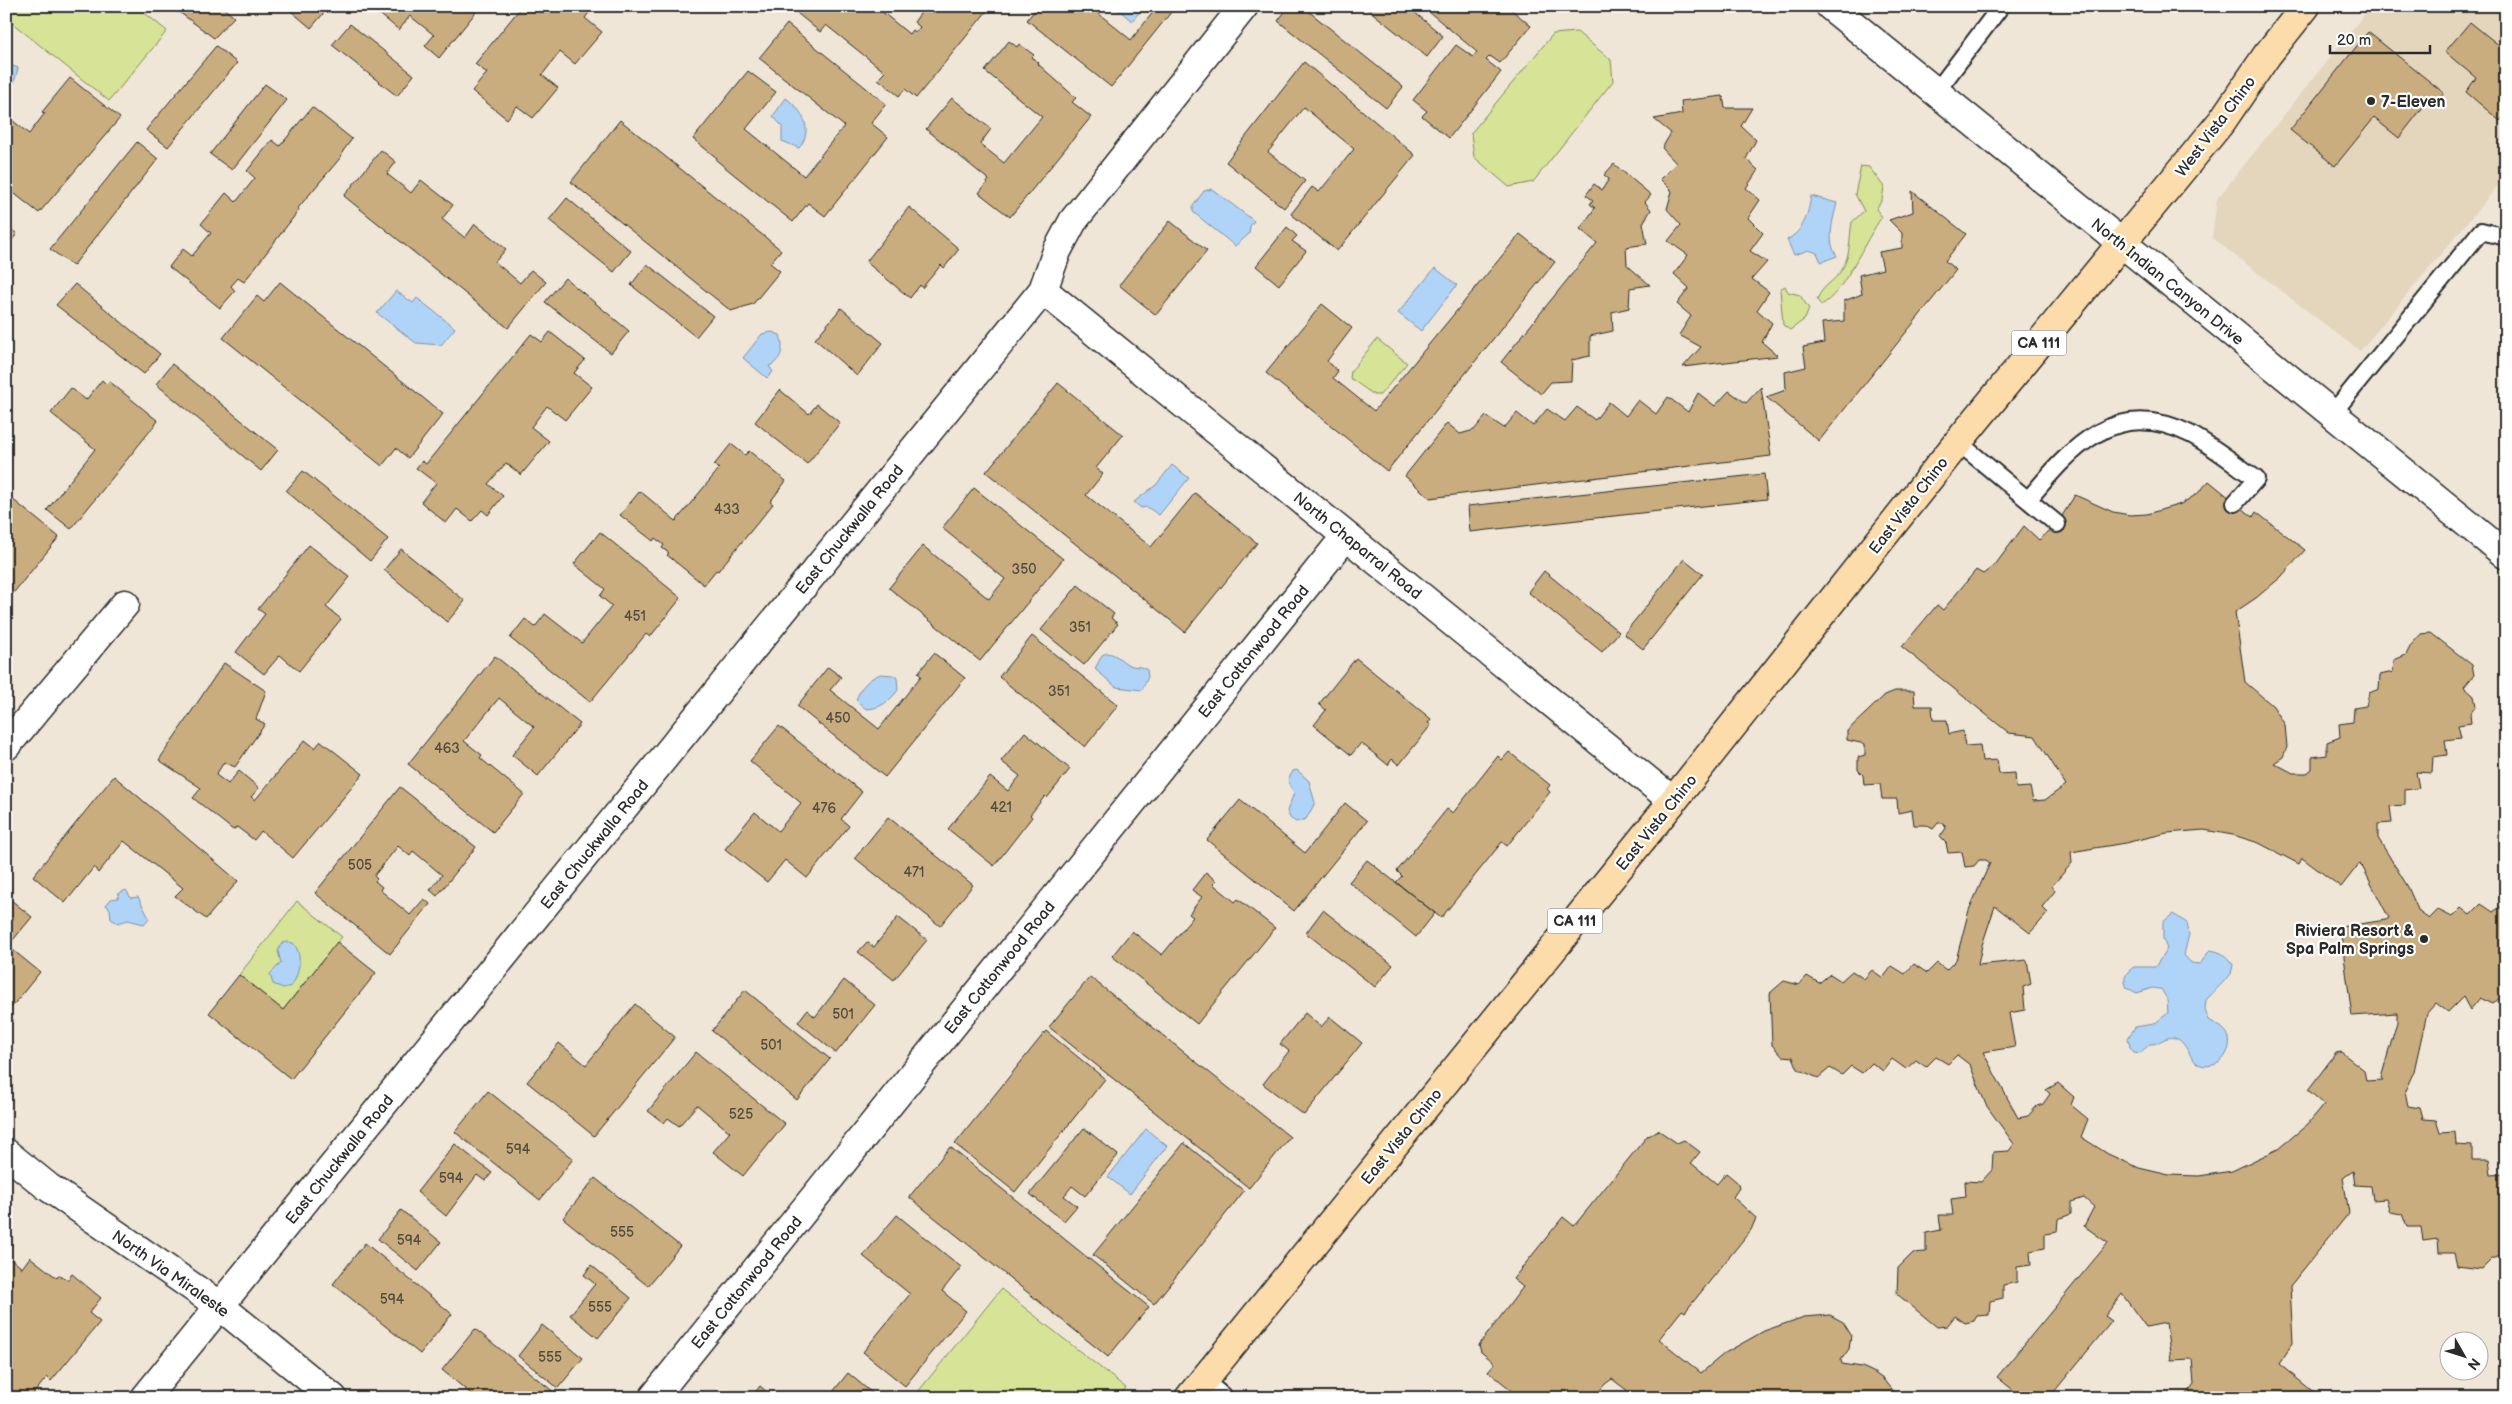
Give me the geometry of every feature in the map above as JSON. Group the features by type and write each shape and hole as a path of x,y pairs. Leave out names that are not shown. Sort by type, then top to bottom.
{"main road":[{"name":"West Vista Chino","path":"2121,244 2222,121 2267,55 2306,6"},
{"name":"East Vista Chino","path":"1196,1389 1673,801 1958,442 2121,244"}],"street":[{"name":"East Chuckwalla Road","path":"145,1398 1043,290 1057,250 1073,221 1244,6"},
{"name":"North Indian Canyon Drive","path":"1830,6 2506,555"},
{"name":"North Chaparral Road","path":"1043,290 1673,801"},
{"name":"East Cottonwood Road","path":"653,1398 1346,536"},
{"path":"6,746 125,604"},
{"name":"North Via Miraleste","path":"6,1153 48,1187 220,1306 332,1398"}],"lane":[{"path":"1936,92 2001,6"},
{"path":"2332,414 2481,231 2506,237"},
{"path":"2028,500 2065,456 2082,441 2100,430 2138,421 2157,422 2192,435 2256,479 2235,503"},
{"path":"1958,442 2057,524"},
{"path":"1196,1389 1225,1398"}],"shaded area":[{"path":"2371,6 2506,6 2506,176 2360,351 2212,238 2217,199"}],"green space":[{"path":"6,6 136,6 167,31 109,101 6,18"},
{"path":"1577,32 1611,60 1613,81 1533,182 1509,187 1474,157 1471,133 1553,34"},
{"path":"1861,166 1869,167 1884,187 1882,200 1876,209 1882,217 1838,290 1821,305 1817,300 1819,295 1845,264 1852,222 1864,211 1855,194"},
{"path":"1785,286 1788,292 1800,295 1809,309 1805,319 1790,330 1783,325 1780,289"},
{"path":"1377,339 1407,363 1380,395 1374,395 1350,378 1351,371"},
{"path":"297,901 342,937 283,1010 239,975"},
{"path":"1001,1289 1126,1388 1118,1398 913,1398"}],"water":[{"path":"1114,6 1144,6 1132,21"},
{"path":"10,65 18,68 14,83 6,86 6,68"},
{"path":"786,98 802,115 806,127 806,134 799,148 782,141 782,126 773,116"},
{"path":"1212,189 1254,221 1250,226 1249,234 1235,246 1193,212 1193,206 1204,191"},
{"path":"1811,196 1837,203 1831,237 1837,256 1821,262 1817,253 1809,250 1794,255 1787,240 1798,232 1801,227"},
{"path":"1435,268 1457,285 1421,331 1398,313"},
{"path":"396,291 413,303 417,298 455,328 441,345 416,343 377,313"},
{"path":"772,332 780,335 782,348 780,357 769,366 773,372 767,378 743,358 762,334"},
{"path":"1172,465 1189,478 1159,515 1147,507 1141,508 1134,502 1156,485"},
{"path":"1107,653 1114,655 1129,665 1147,670 1148,677 1142,690 1116,687 1095,669 1102,655"},
{"path":"881,674 893,675 897,678 898,690 884,704 876,708 866,709 856,700 858,695 868,681"},
{"path":"1297,770 1309,781 1315,803 1306,819 1296,822 1290,818 1287,811 1294,793 1288,780 1293,771"},
{"path":"126,890 131,898 138,897 149,918 144,924 128,920 118,923 111,919 110,909 106,905 111,899 118,898 119,893"},
{"path":"2173,914 2187,923 2189,934 2184,955 2191,963 2200,964 2210,950 2223,954 2233,965 2231,974 2206,1000 2205,1010 2209,1020 2223,1029 2229,1038 2229,1047 2226,1054 2215,1065 2205,1066 2198,1064 2180,1041 2171,1037 2150,1044 2140,1053 2134,1052 2130,1047 2128,1038 2135,1027 2154,1024 2168,1013 2167,999 2161,989 2152,988 2137,993 2127,988 2125,981 2129,971 2134,967 2155,967 2167,949 2163,939 2163,922"},
{"path":"282,943 293,943 296,947 299,964 297,976 291,986 283,988 273,984 270,974 281,963 278,951"},
{"path":"1146,1129 1167,1146 1130,1194 1108,1177"}],"building":[{"path":"171,6 221,6 234,17 214,38"},
{"path":"285,6 328,6 329,7 311,28"},
{"path":"370,6 468,6 476,12 439,58 425,46 434,35 410,16 399,30"},
{"path":"522,6 594,6 585,18 602,32 575,64 560,52 542,75 558,88 533,118 517,106 507,119 472,91 487,73 475,64"},
{"path":"802,6 875,6 909,34 912,30 916,32 920,27 914,22 926,6 991,6 916,98 905,89 899,96 878,79 885,72 826,25 820,32 797,13"},
{"path":"1038,6 1052,6 1057,11 1061,6 1079,6 1088,14 1093,9 1131,40 1158,6 1176,6 1111,87 1027,20"},
{"path":"1289,6 1302,6 1403,87 1386,108 1278,21"},
{"path":"1364,6 1407,6 1443,36 1427,57"},
{"path":"1422,6 1507,6 1531,26 1500,63 1490,56 1486,60 1501,72 1449,138 1422,116 1427,111 1413,100 1456,45 1473,57 1477,52"},
{"path":"2470,22 2506,51 2506,115 2500,121 2466,92 2476,78 2445,52"},
{"path":"350,24 414,75 397,96 332,45"},
{"path":"787,24 886,104 871,123 888,137 825,216 808,203 793,222 693,139 748,71 776,92 746,129 804,176 844,126 759,58"},
{"name":"7-Eleven","path":"2368,32 2444,93 2436,103 2430,98 2399,138 2374,118 2335,166 2290,130"},
{"path":"1009,41 1017,47 1019,44 1034,55 1032,57 1038,64 1076,98 1072,102 1091,117 1010,217 979,193 989,180 926,129 952,98 991,129 980,144 1004,163 1042,117 985,71"},
{"path":"216,46 237,63 168,147 146,130"},
{"path":"1304,62 1415,155 1337,251 1291,214 1312,187 1319,192 1354,149 1304,107 1268,152 1305,181 1284,208 1226,162"},
{"path":"70,78 120,118 39,213 6,187 6,115 29,134 45,113 42,112"},
{"path":"265,84 287,100 232,170 210,154"},
{"path":"1723,96 1725,108 1752,108 1741,126 1756,140 1746,159 1758,170 1746,188 1760,200 1748,218 1763,233 1750,251 1767,262 1752,279 1769,292 1757,310 1772,323 1762,342 1778,356 1683,367 1701,347 1679,335 1691,316 1677,304 1689,288 1674,274 1688,255 1668,241 1681,225 1667,209 1672,191 1660,179 1676,163 1662,148 1671,133 1654,119 1682,114 1681,101"},
{"path":"312,107 352,139 341,157 298,208 299,210 244,282 238,278 231,286 235,291 220,308 169,267 183,249 192,256 211,233 201,224 226,193 236,202 255,178 247,171 272,140 280,146"},
{"path":"620,120 781,250 770,263 780,271 753,304 731,311 571,182"},
{"path":"137,142 158,159 73,266 50,249"},
{"path":"381,150 396,162 387,174 411,193 421,180 453,205 442,219 465,238 475,224 506,249 495,262 520,283 531,270 546,282 508,328 344,196"},
{"path":"1614,164 1651,195 1645,202 1651,210 1643,223 1647,244 1626,247 1627,265 1650,285 1630,288 1629,308 1612,312 1613,331 1590,336 1590,356 1572,360 1571,381 1551,382 1541,394 1501,362 1597,243 1580,229 1595,208 1590,204 1593,200 1586,195 1594,184 1602,190 1609,179 1604,175"},
{"path":"1912,191 1966,234 1945,261 1956,270 1819,441 1766,397 1786,390 1785,372 1806,367 1803,347 1824,343 1822,323 1844,321 1844,301 1862,294 1859,275 1883,269 1879,252 1902,248 1902,233 1889,220 1913,212"},
{"path":"567,198 631,251 614,272 549,220"},
{"path":"909,207 959,249 944,268 941,265 922,288 920,285 910,298 866,262"},
{"path":"1170,221 1207,251 1156,315 1119,285"},
{"path":"6,225 17,234 6,247"},
{"path":"1287,227 1297,236 1292,241 1306,251 1279,285 1256,266"},
{"path":"1520,234 1555,262 1387,471 1266,373 1322,304 1352,328 1327,361 1338,371 1333,378 1374,411"},
{"path":"647,264 713,316 696,337 631,285"},
{"path":"565,278 629,331 611,353 545,302"},
{"path":"280,282 443,414 408,458 396,448 382,466 223,338 257,296 264,302"},
{"path":"75,284 160,354 144,374 56,305"},
{"path":"841,308 883,343 857,376 815,339"},
{"path":"550,332 585,360 574,373 592,387 565,420 547,406 531,427 549,441 521,475 506,463 488,484 503,496 488,515 482,510 472,521 457,509 446,523 421,502 436,483 416,468 422,461 426,464 531,334 542,342"},
{"path":"172,364 278,450 261,471 156,384"},
{"path":"102,380 106,384 109,381 158,421 71,529 47,510 95,449 51,413 71,388 86,400"},
{"path":"1058,383 1123,435 1096,468 1103,474 1086,495 1151,547 1195,493 1257,543 1185,632 986,472"},
{"path":"1761,387 1771,456 1430,498 1405,476 1447,423 1460,434 1474,430 1486,416 1504,428 1517,413 1533,426 1547,409 1565,421 1577,407 1595,420 1609,402 1626,416 1638,400 1656,414 1668,397 1688,412 1698,393 1715,406 1729,391 1746,403"},
{"path":"780,390 809,414 817,404 840,423 807,464 755,422"},
{"path":"731,444 745,455 749,451 786,481 770,502 773,504 718,571 716,570 704,585 667,555 669,553 662,548 664,545 655,538 653,541 620,515 640,491 676,521 719,469 714,465"},
{"path":"303,471 388,539 370,561 286,491"},
{"path":"1764,474 1767,499 1470,532 1468,506"},
{"name":"Riviera Resort & Spa Palm Springs","path":"2209,481 2253,517 2256,512 2305,550 2281,577 2256,598 2235,612 2245,682 2273,706 2285,725 2287,747 2283,757 2274,763 2293,773 2307,773 2312,769 2312,757 2327,755 2327,742 2340,737 2339,724 2353,722 2354,708 2366,706 2369,693 2379,689 2380,675 2393,672 2394,660 2406,655 2411,645 2421,634 2431,633 2472,665 2474,675 2464,687 2474,696 2476,706 2470,714 2471,723 2458,725 2461,738 2445,740 2447,755 2433,757 2432,773 2416,772 2419,788 2405,790 2405,805 2390,806 2392,823 2378,824 2378,838 2408,887 2419,912 2429,919 2438,910 2452,917 2461,908 2470,915 2481,904 2493,912 2506,903 2506,1000 2501,997 2493,1004 2480,998 2470,1010 2463,997 2448,1012 2436,1003 2427,1013 2414,1071 2405,1091 2408,1106 2420,1108 2423,1119 2436,1120 2440,1133 2455,1132 2456,1145 2472,1146 2472,1160 2489,1160 2491,1175 2505,1174 2506,1254 2492,1259 2482,1269 2457,1266 2454,1253 2439,1253 2438,1239 2423,1241 2421,1227 2407,1227 2402,1214 2390,1212 2386,1199 2373,1200 2371,1186 2355,1185 2353,1171 2343,1178 2349,1213 2290,1286 2293,1343 2279,1364 2321,1398 2183,1398 2194,1384 2192,1359 2171,1360 2166,1323 2146,1327 2122,1294 2105,1316 2112,1321 2049,1398 2023,1398 1997,1377 2108,1243 2084,1226 2094,1207 2084,1198 2071,1202 2071,1214 2058,1219 2057,1232 2045,1234 2045,1248 2030,1251 2031,1265 2017,1267 2017,1282 2003,1285 2003,1298 1990,1301 1989,1315 1977,1316 1974,1321 1965,1323 1955,1316 1947,1326 1937,1327 1897,1294 1898,1268 1913,1253 1926,1252 1926,1233 1941,1230 1939,1215 1953,1215 1951,1199 1966,1197 1965,1181 1981,1182 1992,1170 1993,1152 2009,1151 2014,1144 1986,1105 1970,1065 1957,1055 1948,1064 1936,1057 1926,1067 1916,1060 1906,1069 1892,1059 1883,1071 1872,1063 1862,1073 1851,1066 1842,1075 1830,1068 1818,1078 1798,1069 1793,1057 1782,1056 1772,1045 1770,993 1784,981 1799,985 1807,976 1819,983 1830,974 1841,981 1852,971 1864,979 1872,970 1883,978 1892,966 1905,974 1914,964 1927,973 1937,963 1946,970 1956,960 1969,910 1990,863 1986,860 1979,860 1974,866 1965,867 1962,852 1948,853 1946,843 1940,837 1946,828 1943,823 1938,823 1933,829 1926,825 1914,825 1912,810 1898,813 1897,799 1882,799 1880,784 1864,785 1863,775 1858,770 1858,757 1865,755 1865,744 1847,740 1847,731 1885,695 1895,691 1914,691 1915,706 1932,706 1933,720 1947,720 1949,734 1963,731 1965,746 1980,745 1982,761 1997,760 1999,774 2015,773 2016,788 2030,787 2033,801 2045,800 2066,785 2035,736 2009,733 1902,647 1937,605 1943,610 1976,570 1983,574 1995,565 2024,526 2039,540 2057,524 2075,495 2113,512 2130,515 2147,514 2181,504 2197,494","holes":["2204,830 2233,835 2259,843 2299,864 2302,858 2341,887 2359,864 2363,868 2389,918 2340,927 2352,1016 2397,1013 2397,1022 2381,1078 2383,1080 2366,1081 2364,1070 2341,1052 2336,1053 2308,1090 2324,1104 2308,1124 2278,1149 2232,1171 2199,1176 2169,1175 2139,1168 2108,1154 2081,1137 2088,1119 2071,1105 2074,1097 2058,1083 2046,1090 2050,1094 2043,1104 2037,1106 2028,1116 2018,1118 1983,1052 2015,1047 2009,1013 2025,1010 2023,987 2031,984 2027,960 1978,965 1982,945 1995,906 2030,933 2048,913 2042,907 2055,891 2052,886 2072,863 2071,852 2125,843 2167,833"]},
{"path":"974,488 1063,559 980,661 889,588 923,546 989,599 1005,579 942,528"},
{"path":"6,494 59,537 6,602"},
{"path":"600,532 681,598 650,637 646,634 590,702 510,638 525,619 535,627 545,614 582,643 612,606 600,596 605,589 574,564"},
{"path":"309,545 350,577 326,607 341,619 299,671 280,655 264,674 236,652 265,614 258,609"},
{"path":"401,549 465,601 447,622 384,570"},
{"path":"1684,559 1703,574 1643,649 1624,634"},
{"path":"1544,571 1619,632 1602,652 1528,592"},
{"path":"1078,585 1114,614 1111,618 1118,624 1084,665 1041,630"},
{"path":"1032,636 1118,705 1085,747 999,677"},
{"path":"934,653 965,678 885,777 797,706 828,667 841,677 830,690 879,729 921,676 918,673"},
{"path":"495,656 580,724 538,776 512,755 534,727 499,698 464,741 482,755 480,758 524,794 493,832 408,764"},
{"path":"1356,658 1431,719 1428,723 1431,725 1399,765 1392,759 1388,765 1361,743 1351,755 1314,725 1326,710 1319,704"},
{"path":"224,663 266,691 256,719 265,724 235,767 224,762 216,775 228,784 239,771 259,788 251,797 255,800 305,740 315,748 321,741 363,774 293,858 261,831 254,840 237,827 233,830 193,798 201,788 159,760"},
{"path":"779,726 862,792 841,819 849,826 807,878 785,860 767,882 725,849 755,812 778,831 801,803 750,761"},
{"path":"1025,732 1070,769 1047,798 1045,796 1030,815 1032,817 994,866 948,829 990,777 1008,791 1020,776 1001,761"},
{"path":"1509,752 1550,785 1547,789 1550,792 1507,846 1502,842 1441,918 1396,882 1402,876 1397,871 1447,809 1453,813 1498,756 1502,760"},
{"path":"114,776 238,881 206,919 175,896 183,888 124,841 98,873 94,867 65,903 33,876"},
{"path":"400,787 476,847 437,896 430,890 442,875 413,851 410,856 398,846 374,876 377,879 375,881 382,887 380,890 410,915 424,899 430,904 390,954 315,893"},
{"path":"1240,800 1305,853 1345,803 1367,821 1294,911 1207,840"},
{"path":"888,817 973,885 940,926 855,858"},
{"path":"1367,860 1435,913 1416,937 1349,882"},
{"path":"1206,872 1216,881 1213,884 1235,902 1238,899 1275,928 1197,1024 1112,956 1132,931 1162,955 1193,917 1189,914 1202,897 1192,890"},
{"path":"6,896 32,917 8,946 40,972 6,1014"},
{"path":"1323,910 1393,965 1375,987 1306,933"},
{"path":"898,917 927,940 894,980 858,952 867,942 874,947"},
{"path":"337,942 376,973 291,1079 209,1013 239,975 283,1010"},
{"path":"1090,977 1290,1137 1249,1188 1049,1027"},
{"path":"844,980 875,1005 836,1053 798,1022 807,1010 815,1017"},
{"path":"745,990 830,1059 797,1100 712,1031"},
{"path":"635,1004 675,1037 594,1136 527,1082 559,1043 586,1065"},
{"path":"1305,1013 1321,1027 1330,1017 1362,1043 1304,1115 1263,1084 1289,1051 1280,1044"},
{"path":"1046,1031 1105,1079 1015,1192 955,1144"},
{"path":"696,1052 785,1124 743,1176 713,1152 730,1132 697,1105 679,1126 668,1118 664,1123 648,1111"},
{"path":"488,1091 573,1159 540,1200 455,1132"},
{"path":"1084,1128 1118,1155 1085,1196 1072,1186 1064,1196 1077,1206 1064,1221 1030,1194"},
{"path":"1658,1130 1677,1143 1684,1140 1700,1152 1691,1163 1717,1184 1726,1173 1737,1182 1739,1188 1733,1197 1756,1218 1751,1230 1685,1312 1682,1310 1659,1339 1701,1373 1725,1353 1764,1331 1804,1317 1830,1315 1843,1322 1851,1335 1849,1349 1841,1360 1842,1364 1862,1367 1873,1372 1883,1379 1898,1398 1637,1398 1612,1379 1605,1384 1594,1398 1521,1398 1488,1371 1495,1363 1481,1352 1479,1345 1523,1287 1513,1279 1563,1217 1574,1226 1648,1135"},
{"path":"1184,1143 1244,1191 1154,1304 1093,1255"},
{"path":"455,1144 492,1173 485,1181 477,1175 446,1216 417,1192"},
{"path":"950,1147 1149,1307 1108,1357 909,1197"},
{"path":"595,1178 680,1246 648,1286 563,1218"},
{"path":"401,1210 441,1242 418,1271 378,1239"},
{"path":"897,1215 961,1267 942,1291 966,1311 905,1386 863,1352 910,1294 863,1256"},
{"path":"365,1243 452,1314 420,1354 333,1284"},
{"path":"30,1257 57,1278 59,1275 68,1280 72,1274 101,1298 89,1313 100,1322 51,1381 47,1377 30,1398 6,1398 6,1265 11,1259 22,1268"},
{"path":"591,1265 631,1298 598,1338 570,1315 595,1284 584,1275"},
{"path":"542,1325 583,1358 558,1388 518,1356"},
{"path":"475,1329 560,1397 476,1398 442,1370"},
{"path":"848,1373 878,1398 828,1398"},
{"path":"760,1386 774,1398 751,1398"}],"place":[{"name":"7-Eleven","path":"2371,101"},
{"name":"Riviera Resort & Spa Palm Springs","path":"2424,939"}]}
